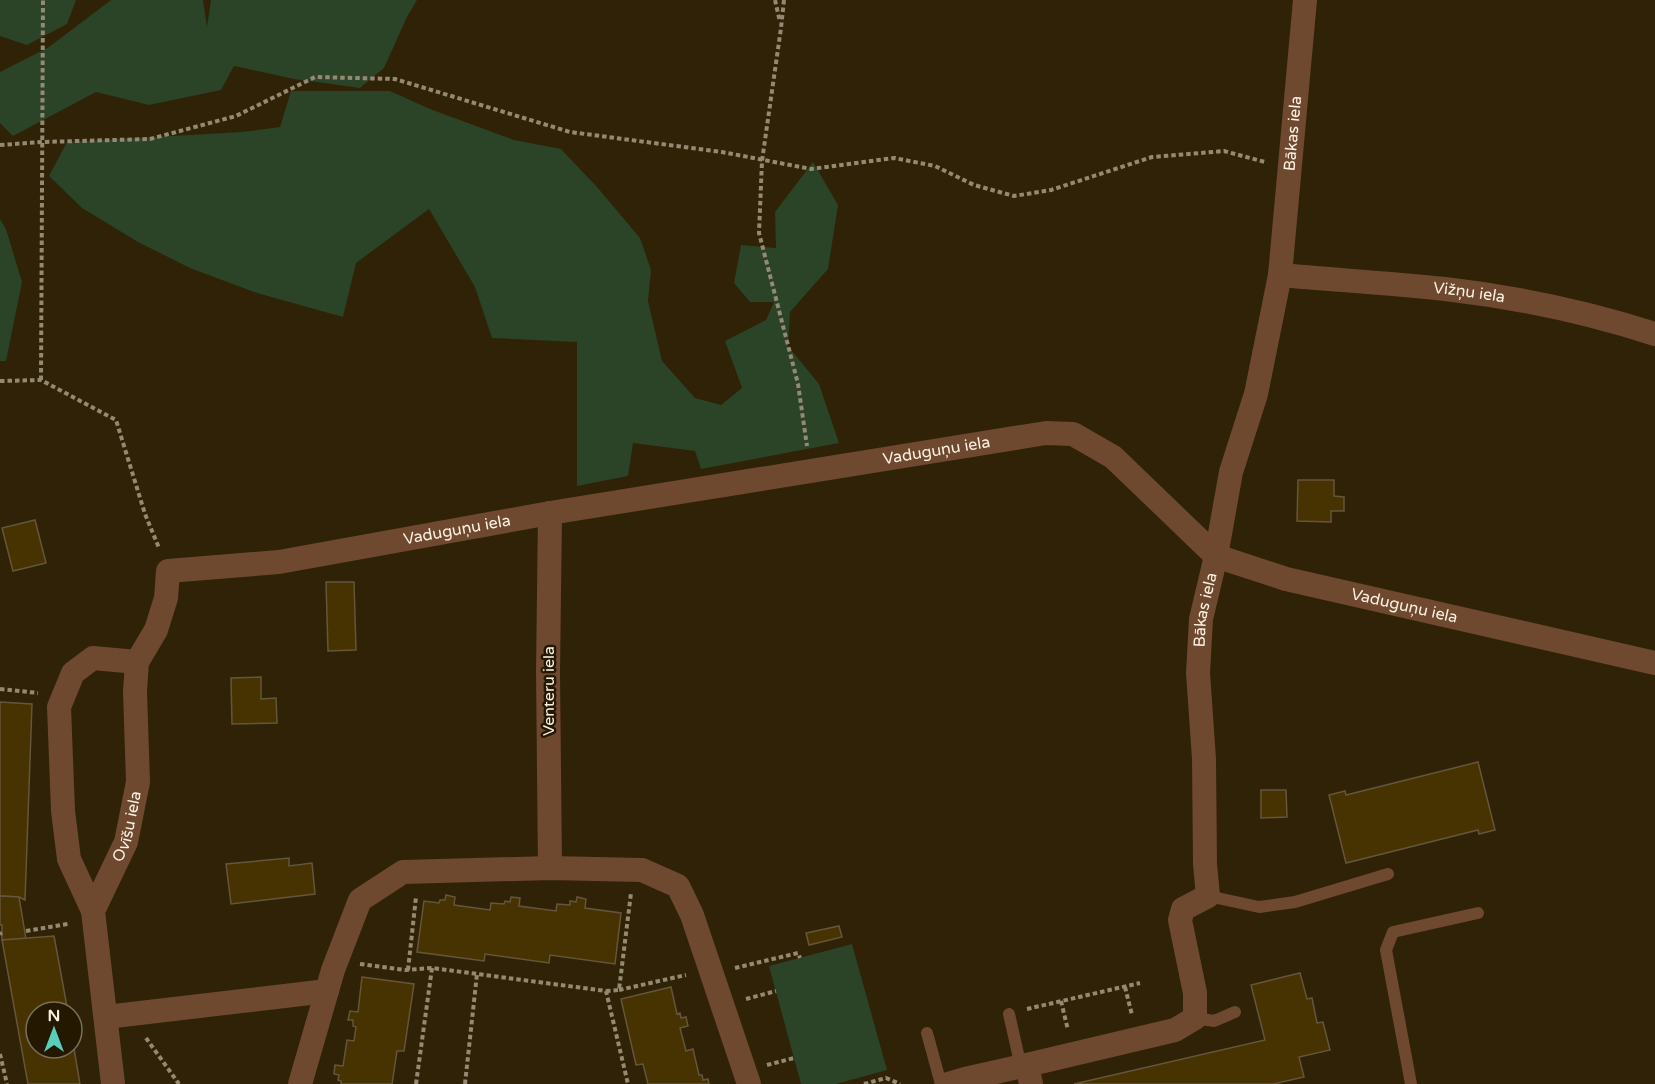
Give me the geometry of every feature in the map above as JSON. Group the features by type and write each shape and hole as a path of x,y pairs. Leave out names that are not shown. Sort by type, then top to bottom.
{"street":[{"name":"Bākas iela","path":"1208,896 1205,864 1204,759 1198,673 1202,620 1231,472 1257,394 1280,275 1305,0"},
{"name":"Vižņu iela","path":"1280,275 1457,291 1542,305 1616,321 1655,334"},
{"name":"Vaduguņu iela","path":"168,571 279,562 550,513 810,471 1046,433 1073,434 1113,457 1216,556 1286,579 1655,663"},
{"name":"Venteru iela","path":"550,513 548,672 550,868"},
{"name":"Ovīšu iela","path":"93,911 126,842 138,782 135,691 137,662 156,630 166,598 168,571"},
{"path":"113,1084 118,1016 93,911 69,859 63,811 60,707 73,673 93,658 137,662"},
{"path":"300,1084 336,961 360,900 403,872 550,868 642,870 678,886 692,915 749,1084"},
{"path":"948,1084 964,1078 1026,1072 1175,1030 1195,1018 1195,993 1180,920 1184,909 1208,896"},
{"path":"118,1016 327,991"}],"lane":[{"path":"1208,896 1259,907 1295,902 1388,874"},
{"path":"1411,1084 1386,950 1393,932 1478,913"},
{"path":"1195,1018 1214,1021 1235,1012"},
{"path":"1009,1014 1026,1072"},
{"path":"927,1033 941,1084"}],"path":[{"path":"41,380 43,0"},
{"path":"775,0 781,28"},
{"path":"784,0 762,161 759,232 798,384 810,471"},
{"path":"0,145 150,139 236,116 315,77 395,79 570,132 722,152 811,169 894,158 935,166 974,185 1014,196 1051,190 1152,157 1224,151 1289,168"},
{"path":"0,381 41,380 116,420 145,514 168,571"},
{"path":"0,689 42,693 60,707"},
{"path":"408,970 417,886"},
{"path":"619,990 632,888"},
{"path":"26,931 68,924"},
{"path":"712,974 798,953 800,958"},
{"path":"336,961 408,970 432,969 477,974 606,992 686,975"},
{"path":"417,1084 432,969"},
{"path":"465,1084 477,974"},
{"path":"1009,1014 1140,983"},
{"path":"606,992 628,1084"},
{"path":"118,1016 179,1084"},
{"path":"0,1054 6,1084"},
{"path":"864,1084 886,1078 900,1084"}],"green space":[{"path":"0,0 76,0 67,24 27,45 0,36"},
{"path":"111,0 203,0 207,27 211,0 417,0 384,68 360,88 294,79 234,66 221,90 149,105 96,92 13,136 0,123 0,72 49,47"},
{"path":"291,91 390,91 430,109 514,140 561,149 640,238 651,270 648,301 662,361 695,398 721,405 742,388 725,341 766,320 774,302 750,302 734,283 741,245 776,248 775,212 813,162 838,205 828,269 790,312 788,346 819,384 839,443 701,469 695,451 633,443 628,476 577,486 577,342 492,338 475,287 429,209 356,263 343,317 257,293 190,268 138,242 82,208 49,176 67,142 242,132 280,127"},
{"path":"0,219 6,229 22,282 6,361 0,361"},
{"path":"852,944 887,1070 836,1084 801,1084 769,966"}],"building":[{"path":"1298,480 1334,480 1334,496 1344,497 1344,511 1331,511 1331,522 1297,521"},
{"path":"35,520 46,563 13,571 2,528"},
{"path":"326,582 354,582 356,650 328,651"},
{"path":"261,677 261,699 276,698 277,723 232,724 231,678"},
{"path":"0,702 32,704 25,900 19,897 0,896"},
{"path":"1478,762 1495,830 1479,834 1478,830 1346,863 1329,795 1345,791 1346,795"},
{"path":"1261,790 1286,790 1287,817 1261,818"},
{"path":"289,858 289,866 312,863 315,894 231,904 226,864"},
{"path":"446,895 455,897 454,905 490,910 491,903 504,904 505,901 510,902 511,897 520,898 519,906 556,911 557,904 570,905 570,901 576,902 577,897 586,899 585,908 621,913 615,964 550,955 549,963 485,954 484,961 417,952 424,901 439,903 440,900 445,900"},
{"path":"0,896 19,897 26,939 2,940"},
{"path":"839,926 842,937 809,945 806,933"},
{"path":"54,936 66,1000 24,1000 24,1060 76,1060 80,1084 28,1084 2,940"},
{"path":"1300,973 1307,999 1312,998 1317,1023 1323,1022 1330,1050 1299,1057 1304,1077 1273,1084 1074,1084 1265,1040 1251,985"},
{"path":"362,977 414,984 404,1051 397,1051 392,1084 341,1084 338,1080 339,1075 334,1074 335,1065 343,1066 347,1040 354,1041 356,1027 353,1026 353,1020 348,1020 350,1011 358,1012"},
{"path":"671,987 677,1014 680,1013 681,1018 686,1017 688,1026 680,1028 686,1051 693,1049 699,1075 702,1075 703,1080 708,1079 709,1084 648,1084 643,1064 636,1065 621,999"}]}
